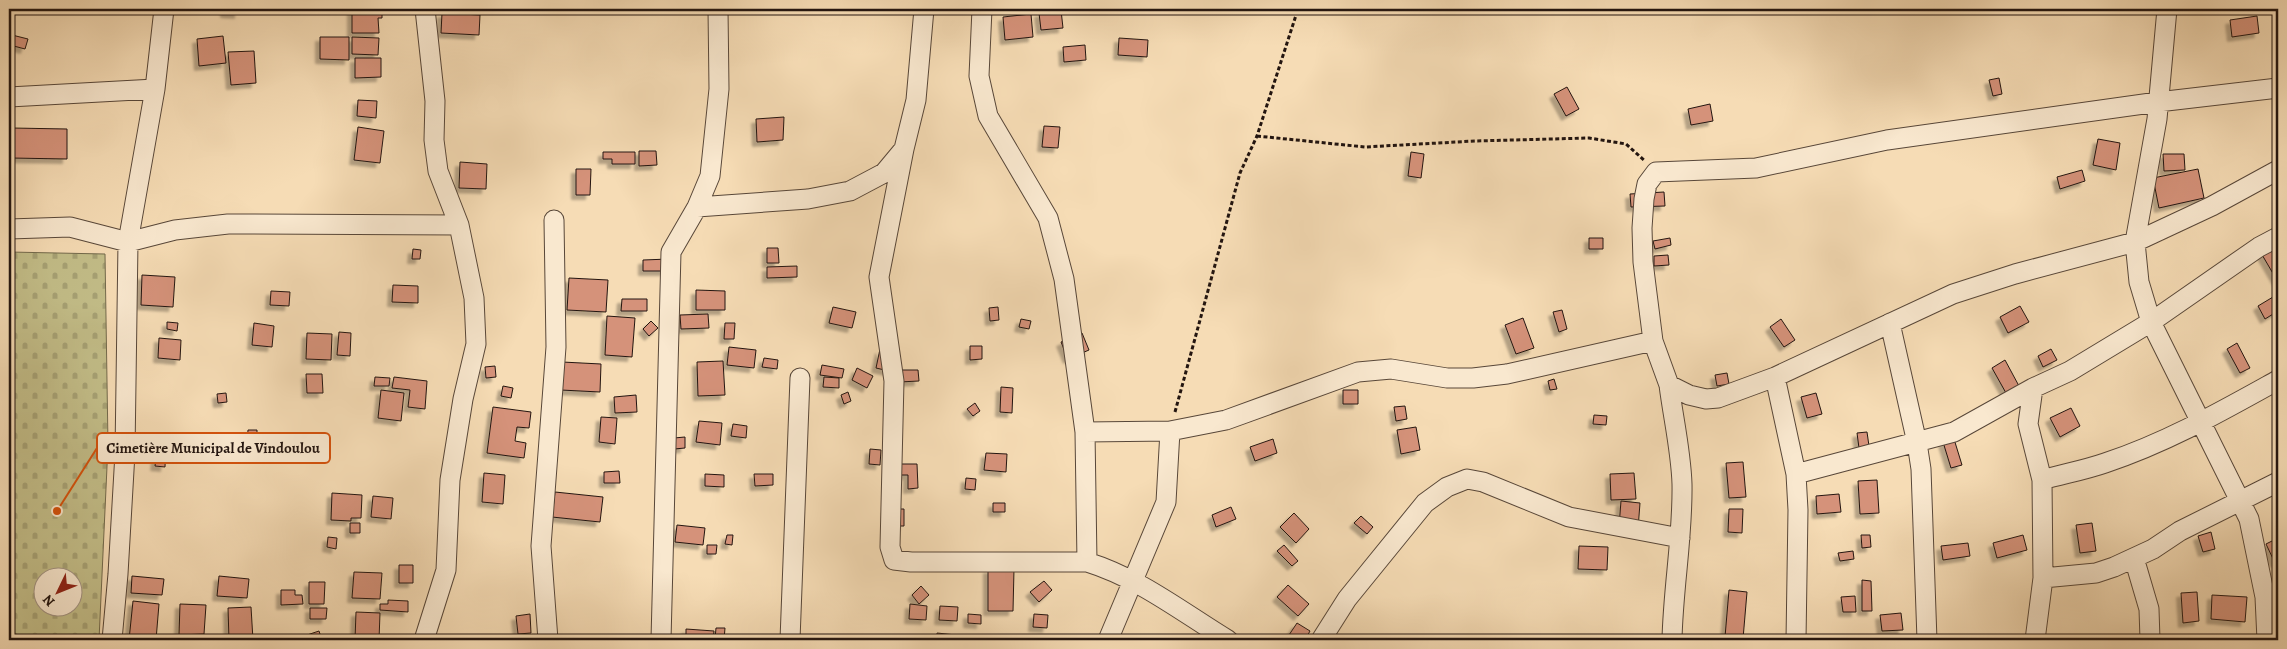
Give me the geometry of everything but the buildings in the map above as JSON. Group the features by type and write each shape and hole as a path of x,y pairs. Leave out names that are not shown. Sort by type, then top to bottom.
{"street":[{"path":"112,640 125,452 128,242 154,89 164,9"},
{"path":"424,640 446,570 450,480 463,400 476,344 474,298 460,225 438,171 434,140 435,101 426,9"},
{"path":"661,640 671,252 697,207 710,176 719,89 718,9"},
{"path":"924,9 916,100 904,149 879,276 894,381 890,546 894,560 911,562 1087,562 1110,569 1133,580 1228,640"},
{"path":"982,9 979,76 988,116 1048,218 1064,279 1085,432 1087,562"},
{"path":"2167,9 2158,102 2135,242 2140,282 2151,322 2249,518 2273,612 2267,640"},
{"path":"1672,640 1672,613 1680,538 1682,482 1670,385 1653,341 1643,262 1642,228 1648,184 1656,172 1756,168 1887,140 2158,102 2278,88"},
{"path":"9,97 154,89"},
{"path":"697,207 808,200 850,191 884,173 904,149"},
{"path":"1670,385 1689,395 1706,399 1718,398 1774,377 1954,294 2015,274 2135,242 2212,206 2278,170"},
{"path":"548,640 541,546 556,347 554,220"},
{"path":"9,229 70,227 128,242 175,230 228,224 460,225"},
{"path":"1796,474 1954,432 2033,388 2070,371 2151,322 2259,247 2278,238"},
{"path":"1890,323 1921,469 1927,640"},
{"path":"1085,432 1170,432 1226,420 1358,372 1391,369 1447,378 1474,378 1507,374 1653,341"},
{"path":"1774,377 1796,474 1798,519 1796,640"},
{"path":"790,640 800,378"},
{"path":"2042,480 2104,464 2201,423 2278,380"},
{"path":"2033,388 2028,424 2042,480 2043,578 2035,640"},
{"path":"1108,640 1166,502 1170,432"},
{"path":"1320,640 1347,599 1419,509 1447,487 1468,479 1483,482 1569,517 1680,538"},
{"path":"2043,578 2096,572 2114,567 2240,500 2278,482"},
{"path":"2134,558 2148,608 2150,640"}],"path":[{"path":"1170,432 1240,173 1256,136 1298,9"},
{"path":"1256,136 1365,147 1475,141 1589,138 1626,144 1656,172"}],"green space":[{"path":"9,252 105,254 108,445 99,640 9,640"}],"place":[{"name":"Cimetière Municipal de Vindoulou","path":"57,511"}]}
